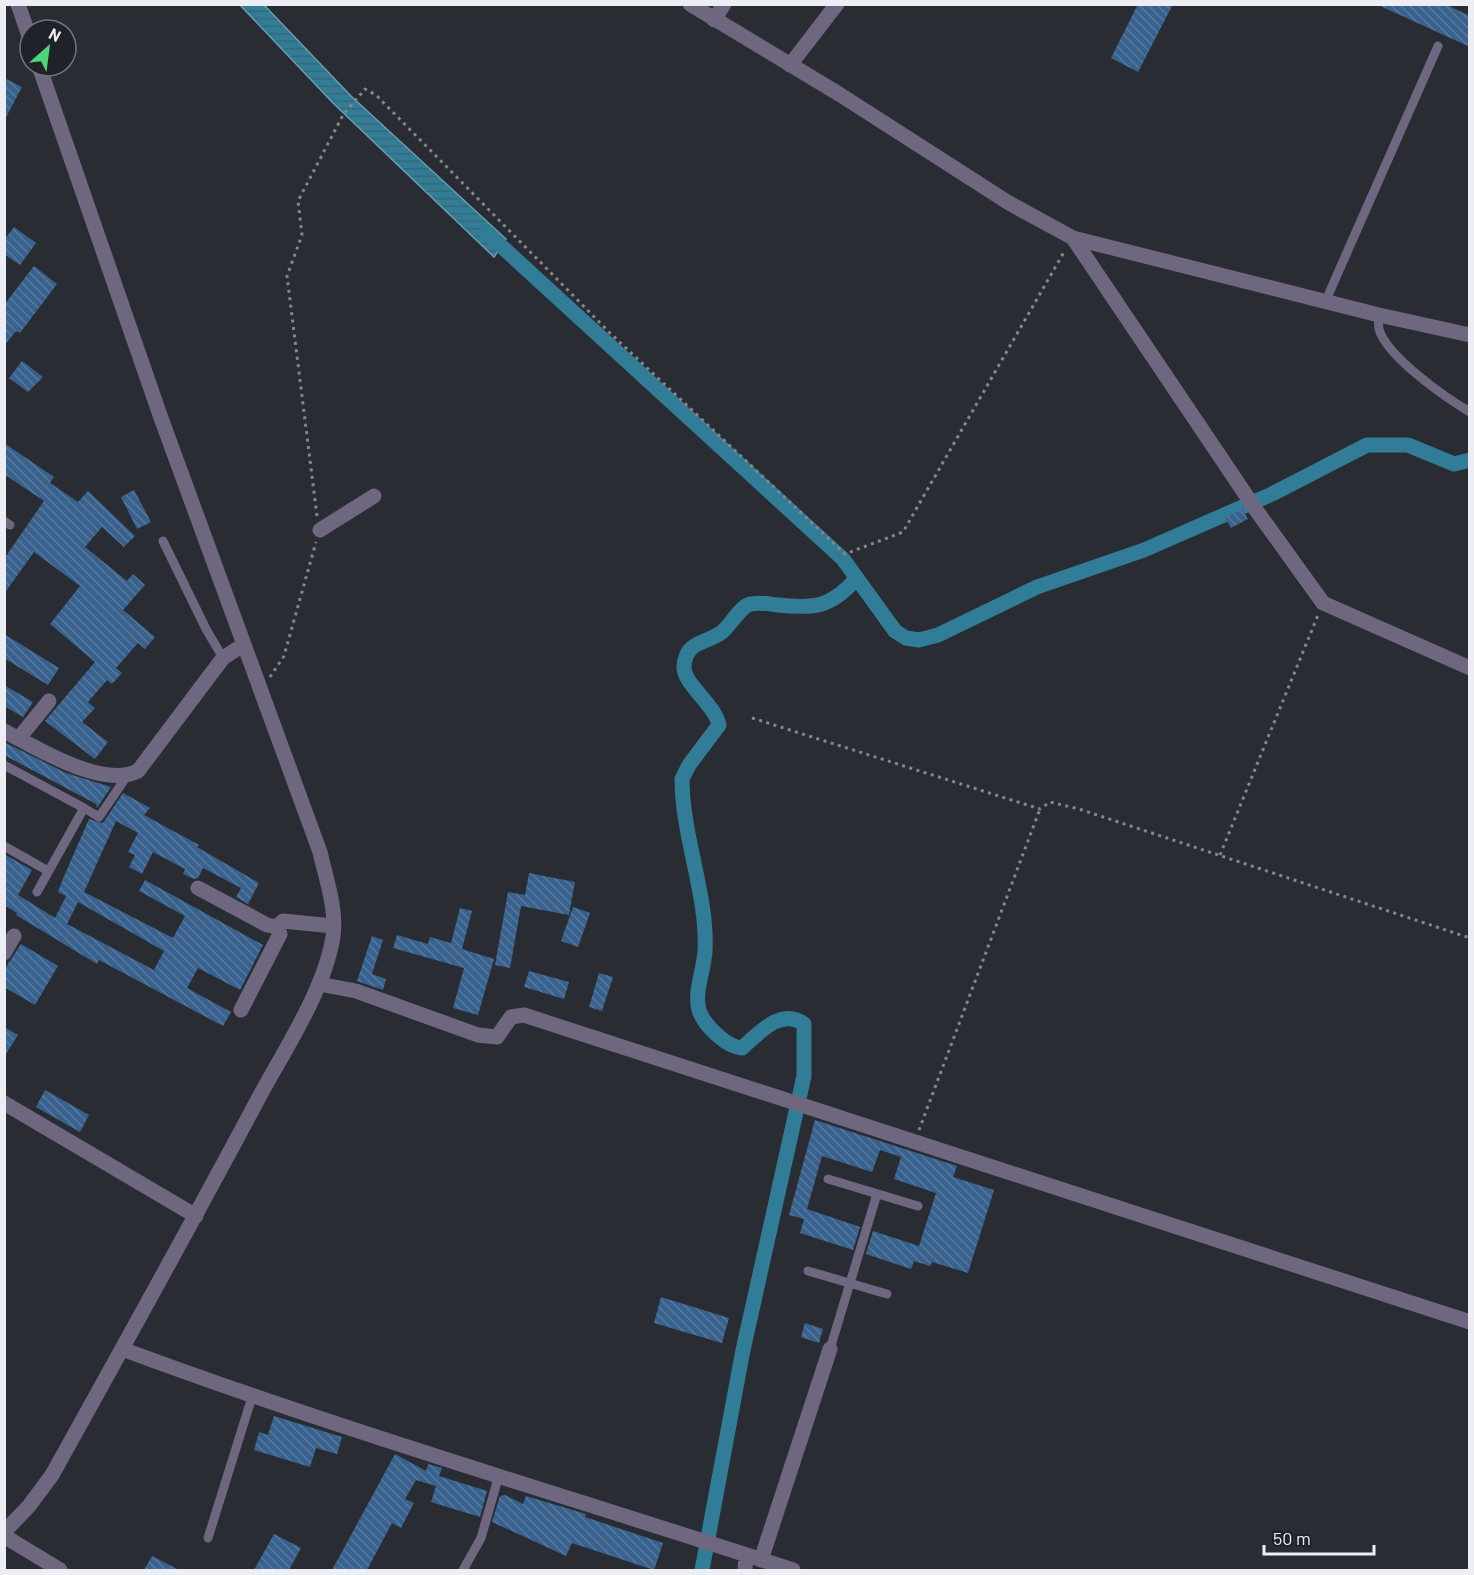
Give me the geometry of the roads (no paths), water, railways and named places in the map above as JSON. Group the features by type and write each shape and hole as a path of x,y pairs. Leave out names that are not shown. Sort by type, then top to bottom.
{"street":[{"path":"690,4 1009,203 1073,237 1379,315 1470,334"},
{"path":"714,20 724,4"},
{"path":"790,65 837,4"},
{"path":"43,78 243,645 320,852 332,901 333,926 333,938 319,984 196,1216 52,1475 4,1534 60,1570"},
{"path":"1073,237 1256,510 1323,603 1470,668"},
{"path":"320,530 374,496"},
{"path":"4,731 62,761 127,777 138,771 223,658 243,645"},
{"path":"19,738 49,701"},
{"path":"198,888 267,925 277,927"},
{"path":"277,927 283,921 333,926"},
{"path":"241,1010 280,934 277,927"},
{"path":"4,953 14,936"},
{"path":"319,984 356,991 478,1035 497,1037 511,1017 524,1016 1470,1322"},
{"path":"4,1103 196,1216"},
{"path":"122,1349 252,1397 715,1543 793,1570"},
{"path":"761,1560 830,1349"},
{"path":"745,1570 746,1555"}],"lane":[{"path":"1326,300 1438,46"},
{"path":"1379,315 1379,330 1389,347 1443,397 1470,412"},
{"path":"163,541 206,630 223,658"},
{"path":"4,765 99,817 127,777"},
{"path":"37,892 84,808"},
{"path":"4,846 48,871"},
{"path":"828,1179 918,1206"},
{"path":"830,1349 877,1194"},
{"path":"808,1271 887,1294"},
{"path":"208,1538 252,1397"},
{"path":"463,1570 481,1538 499,1475"}],"water":[{"path":"240,5 264,5 351,96 506,239 494,257 333,103"}],"waterway":[{"path":"487,233 843,559 895,631 906,638 919,640 938,635 1037,587 1144,550 1272,494 1367,445 1408,445 1454,464 1470,460"},
{"path":"702,1570 743,1350 804,1076 804,1024 795,1020 778,1020 742,1048 730,1044 717,1035 706,1023 699,1010 698,996 705,951 705,930 686,822 682,779 689,765 719,725 711,709 689,681 684,667 691,649 722,632 747,605 761,603 802,607 822,604 830,601 856,579"}]}
